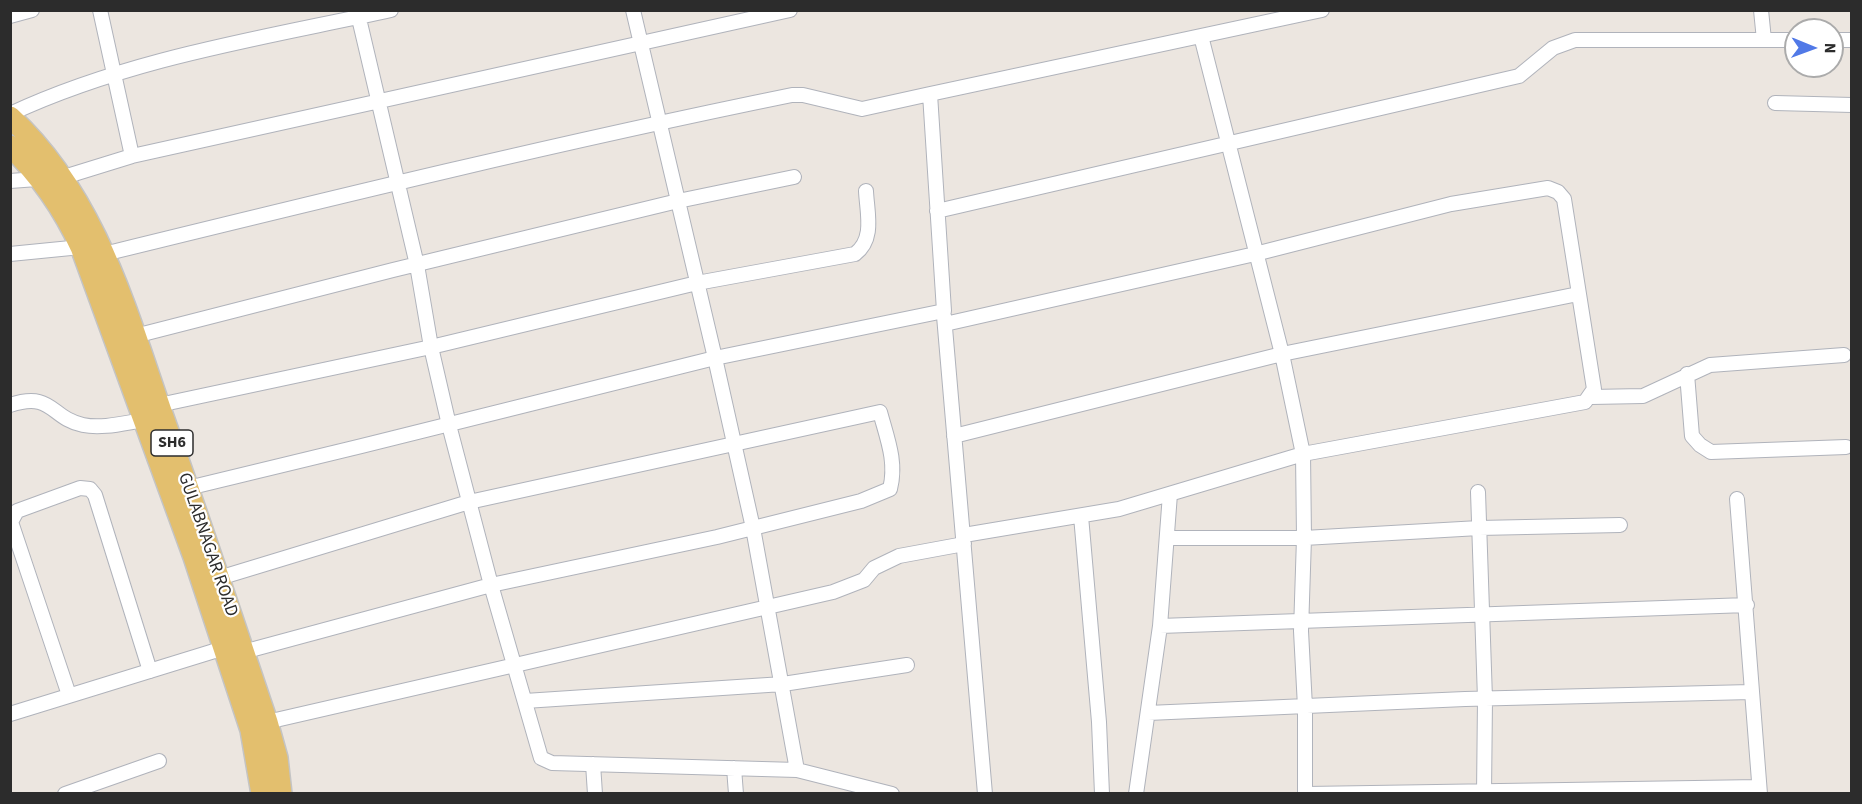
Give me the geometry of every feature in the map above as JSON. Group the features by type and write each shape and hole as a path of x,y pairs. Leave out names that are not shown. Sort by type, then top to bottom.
{"main road":[{"name":"GULABNAGAR ROAD","path":"10,116 33,138 64,177 104,254 135,336 219,578 262,794"},
{"name":"GULABNAGAR ROAD","path":"10,146 41,179 65,213 81,247 194,557 267,722 277,758 281,794"}],"street":[{"path":"10,15 32,10"},
{"path":"100,10 116,73 132,156"},
{"path":"10,116 58,92 116,73 358,14 391,10"},
{"path":"633,10 735,444 753,528 765,608 783,684 796,770"},
{"path":"10,181 64,177 132,156 345,111 378,100 790,10"},
{"path":"104,254 398,182 660,122 792,95 803,95 862,110 1322,10"},
{"path":"1761,10 1764,40"},
{"path":"358,14 417,265 431,347 449,425 491,585 541,758 552,763 796,770 892,794"},
{"path":"1201,36 1282,354 1303,454 1302,622 1306,794 1760,790 1737,499"},
{"path":"937,212 1519,76 1553,48 1575,40 1784,40"},
{"path":"930,94 954,436 985,794"},
{"path":"1775,103 1851,105"},
{"path":"135,336 678,201 794,177"},
{"path":"188,488 715,358 945,318 1255,254 1451,204 1548,188 1558,192 1564,200 1594,389 1591,397 1585,402 1303,454 1170,494 1081,516 964,539 898,556 874,568 864,580 854,585 765,608 267,722"},
{"path":"159,405 431,347 697,283 855,254 864,247 868,236 866,191"},
{"path":"10,254 81,247"},
{"path":"954,436 1282,354 1578,294"},
{"path":"1591,397 1643,396 1710,365 1844,355"},
{"path":"1687,374 1692,436 1705,449 1712,452 1846,447"},
{"path":"10,405 34,400 53,407 72,422 84,425 101,426 144,420"},
{"path":"10,714 150,671 491,585 753,528 861,501 890,489 894,465 880,412 469,502 219,578"},
{"path":"69,695 11,522 17,512 80,488 90,489 95,495 150,671"},
{"path":"1478,492 1485,699 1484,792"},
{"path":"1136,794 1160,626 1170,494"},
{"path":"1081,516 1099,722 1102,794"},
{"path":"1167,538 1304,538 1479,528 1620,525"},
{"path":"1160,626 1747,605"},
{"path":"525,701 783,684 906,665"},
{"path":"1148,713 1485,699 1751,692"},
{"path":"65,794 159,761"},
{"path":"593,764 595,794"},
{"path":"734,768 736,794"}]}
